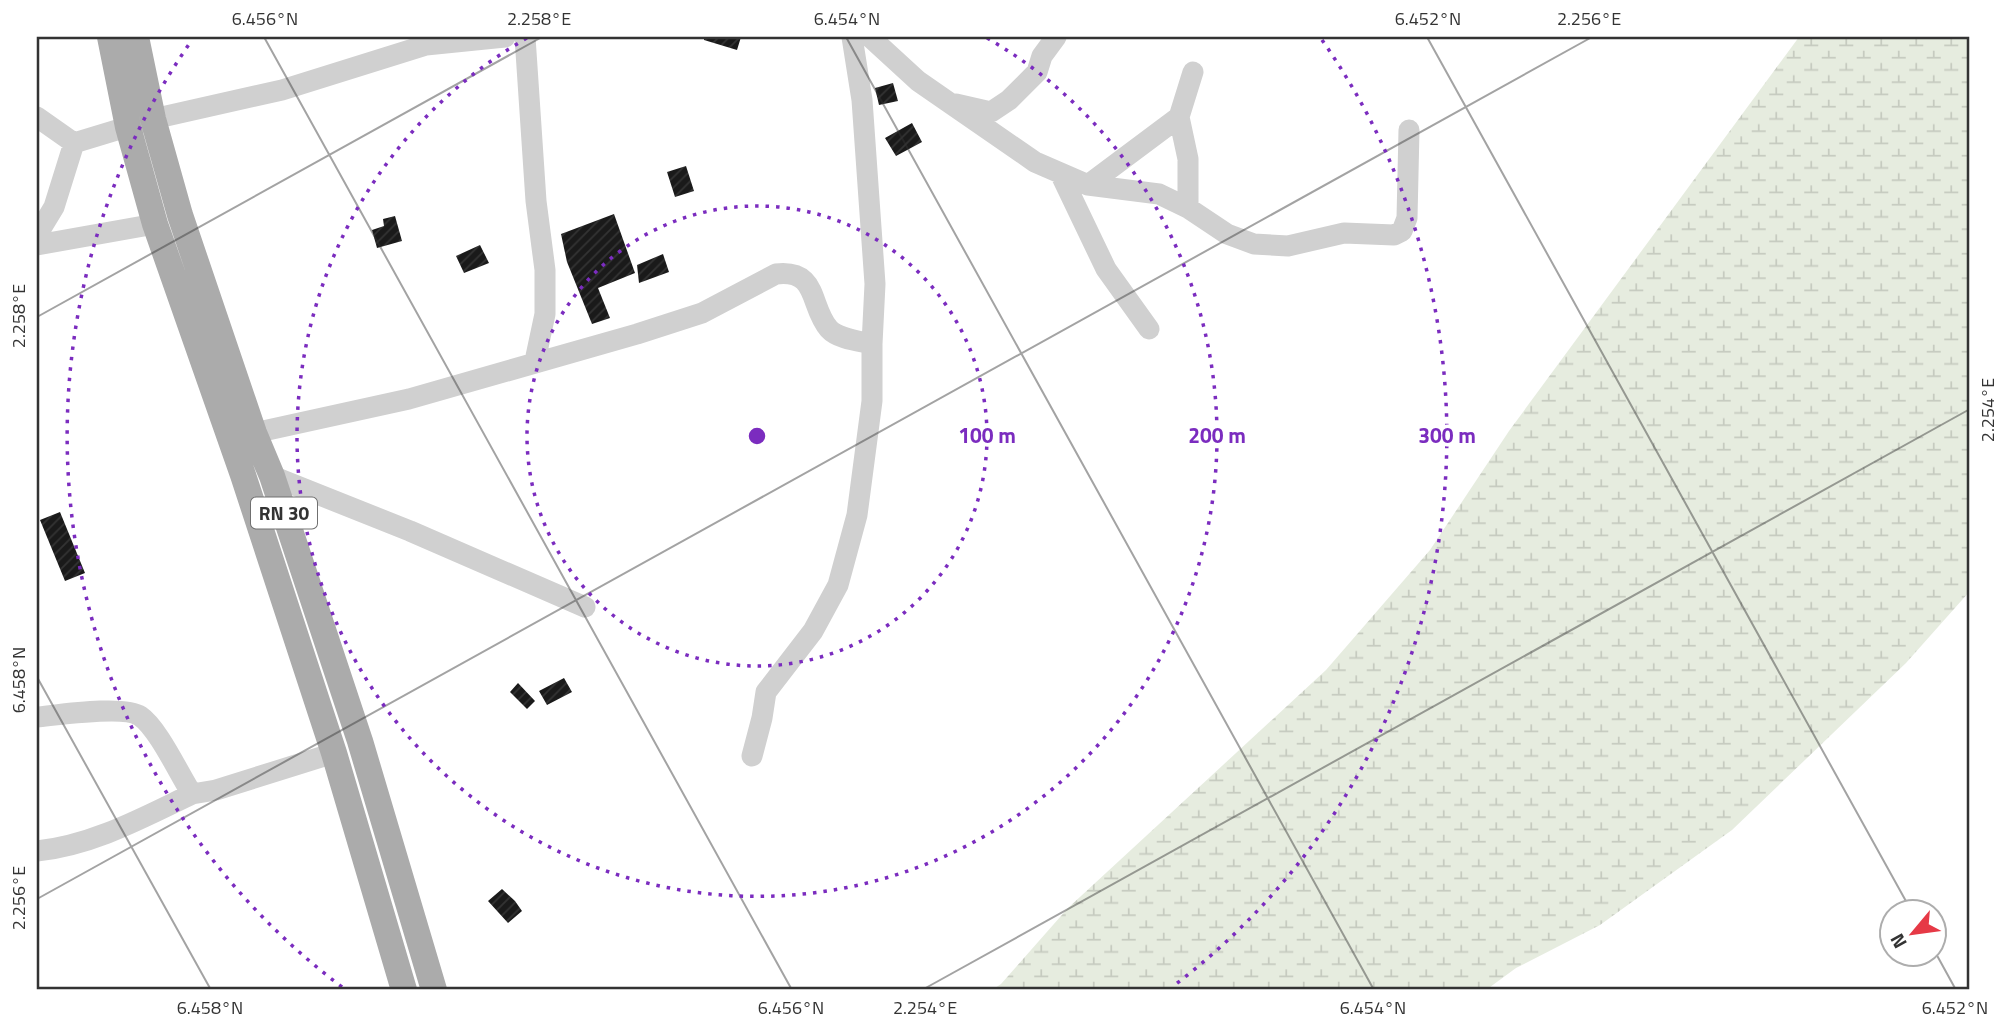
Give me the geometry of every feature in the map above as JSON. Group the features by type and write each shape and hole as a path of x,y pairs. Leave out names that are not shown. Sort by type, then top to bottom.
{"main road":[{"name":"RN 30","path":"110,37 140,123 180,215 254,433 272,476 360,741 434,990"},
{"name":"RN 30","path":"136,37 140,123 155,224 243,475 334,754 404,990"}],"street":[{"path":"74,143 140,123 282,90 426,45 505,37"},
{"path":"526,37 536,201 545,270 545,313 535,361"},
{"path":"752,756 766,692 813,631 838,585 859,502 872,401 875,284 862,100 852,37"},
{"path":"870,37 918,81 1034,162 1088,185 1159,194 1188,208 1227,234 1254,244 1288,246 1344,233 1394,236 1402,230 1407,218 1409,130"},
{"path":"951,103 990,113 1009,100 1037,72 1042,56 1056,37"},
{"path":"1188,208 1188,159 1179,117 1193,72"},
{"path":"990,113 994,135"},
{"path":"37,117 74,143"},
{"path":"1088,185 1179,117"},
{"path":"37,235 54,207 74,143"},
{"path":"1060,173 1106,269 1149,329"},
{"path":"37,245 155,224"},
{"path":"254,433 410,399 535,361 637,334 702,313 776,274 790,272 802,277 830,330 841,336 872,344"},
{"path":"272,476 410,531 585,607"},
{"path":"37,717 123,711 140,715 151,727 192,794"},
{"path":"37,851 60,848 113,832 192,794 216,790 334,754"}],"green space":[{"path":"1799,37 1970,37 1970,591 1906,663 1732,830 1600,925 1516,968 1486,990 992,990 1001,984 1068,908 1326,670 1430,550 1509,431"}],"building":[{"path":"704,37 741,37 737,50 704,40"},
{"path":"893,83 898,101 879,105 875,88"},
{"path":"912,123 922,142 896,156 885,138"},
{"path":"686,166 694,191 675,197 667,172"},
{"path":"614,214 635,273 598,288 610,318 592,324 567,262 561,234"},
{"path":"395,216 402,241 377,248 372,230 384,226 383,219"},
{"path":"480,245 489,263 464,273 456,256"},
{"path":"663,254 669,272 639,283 637,265"},
{"path":"60,512 85,573 65,581 40,520"},
{"path":"564,678 572,692 547,705 539,691"},
{"path":"518,683 535,701 527,709 510,692"},
{"path":"502,889 522,911 508,923 488,901"}]}
